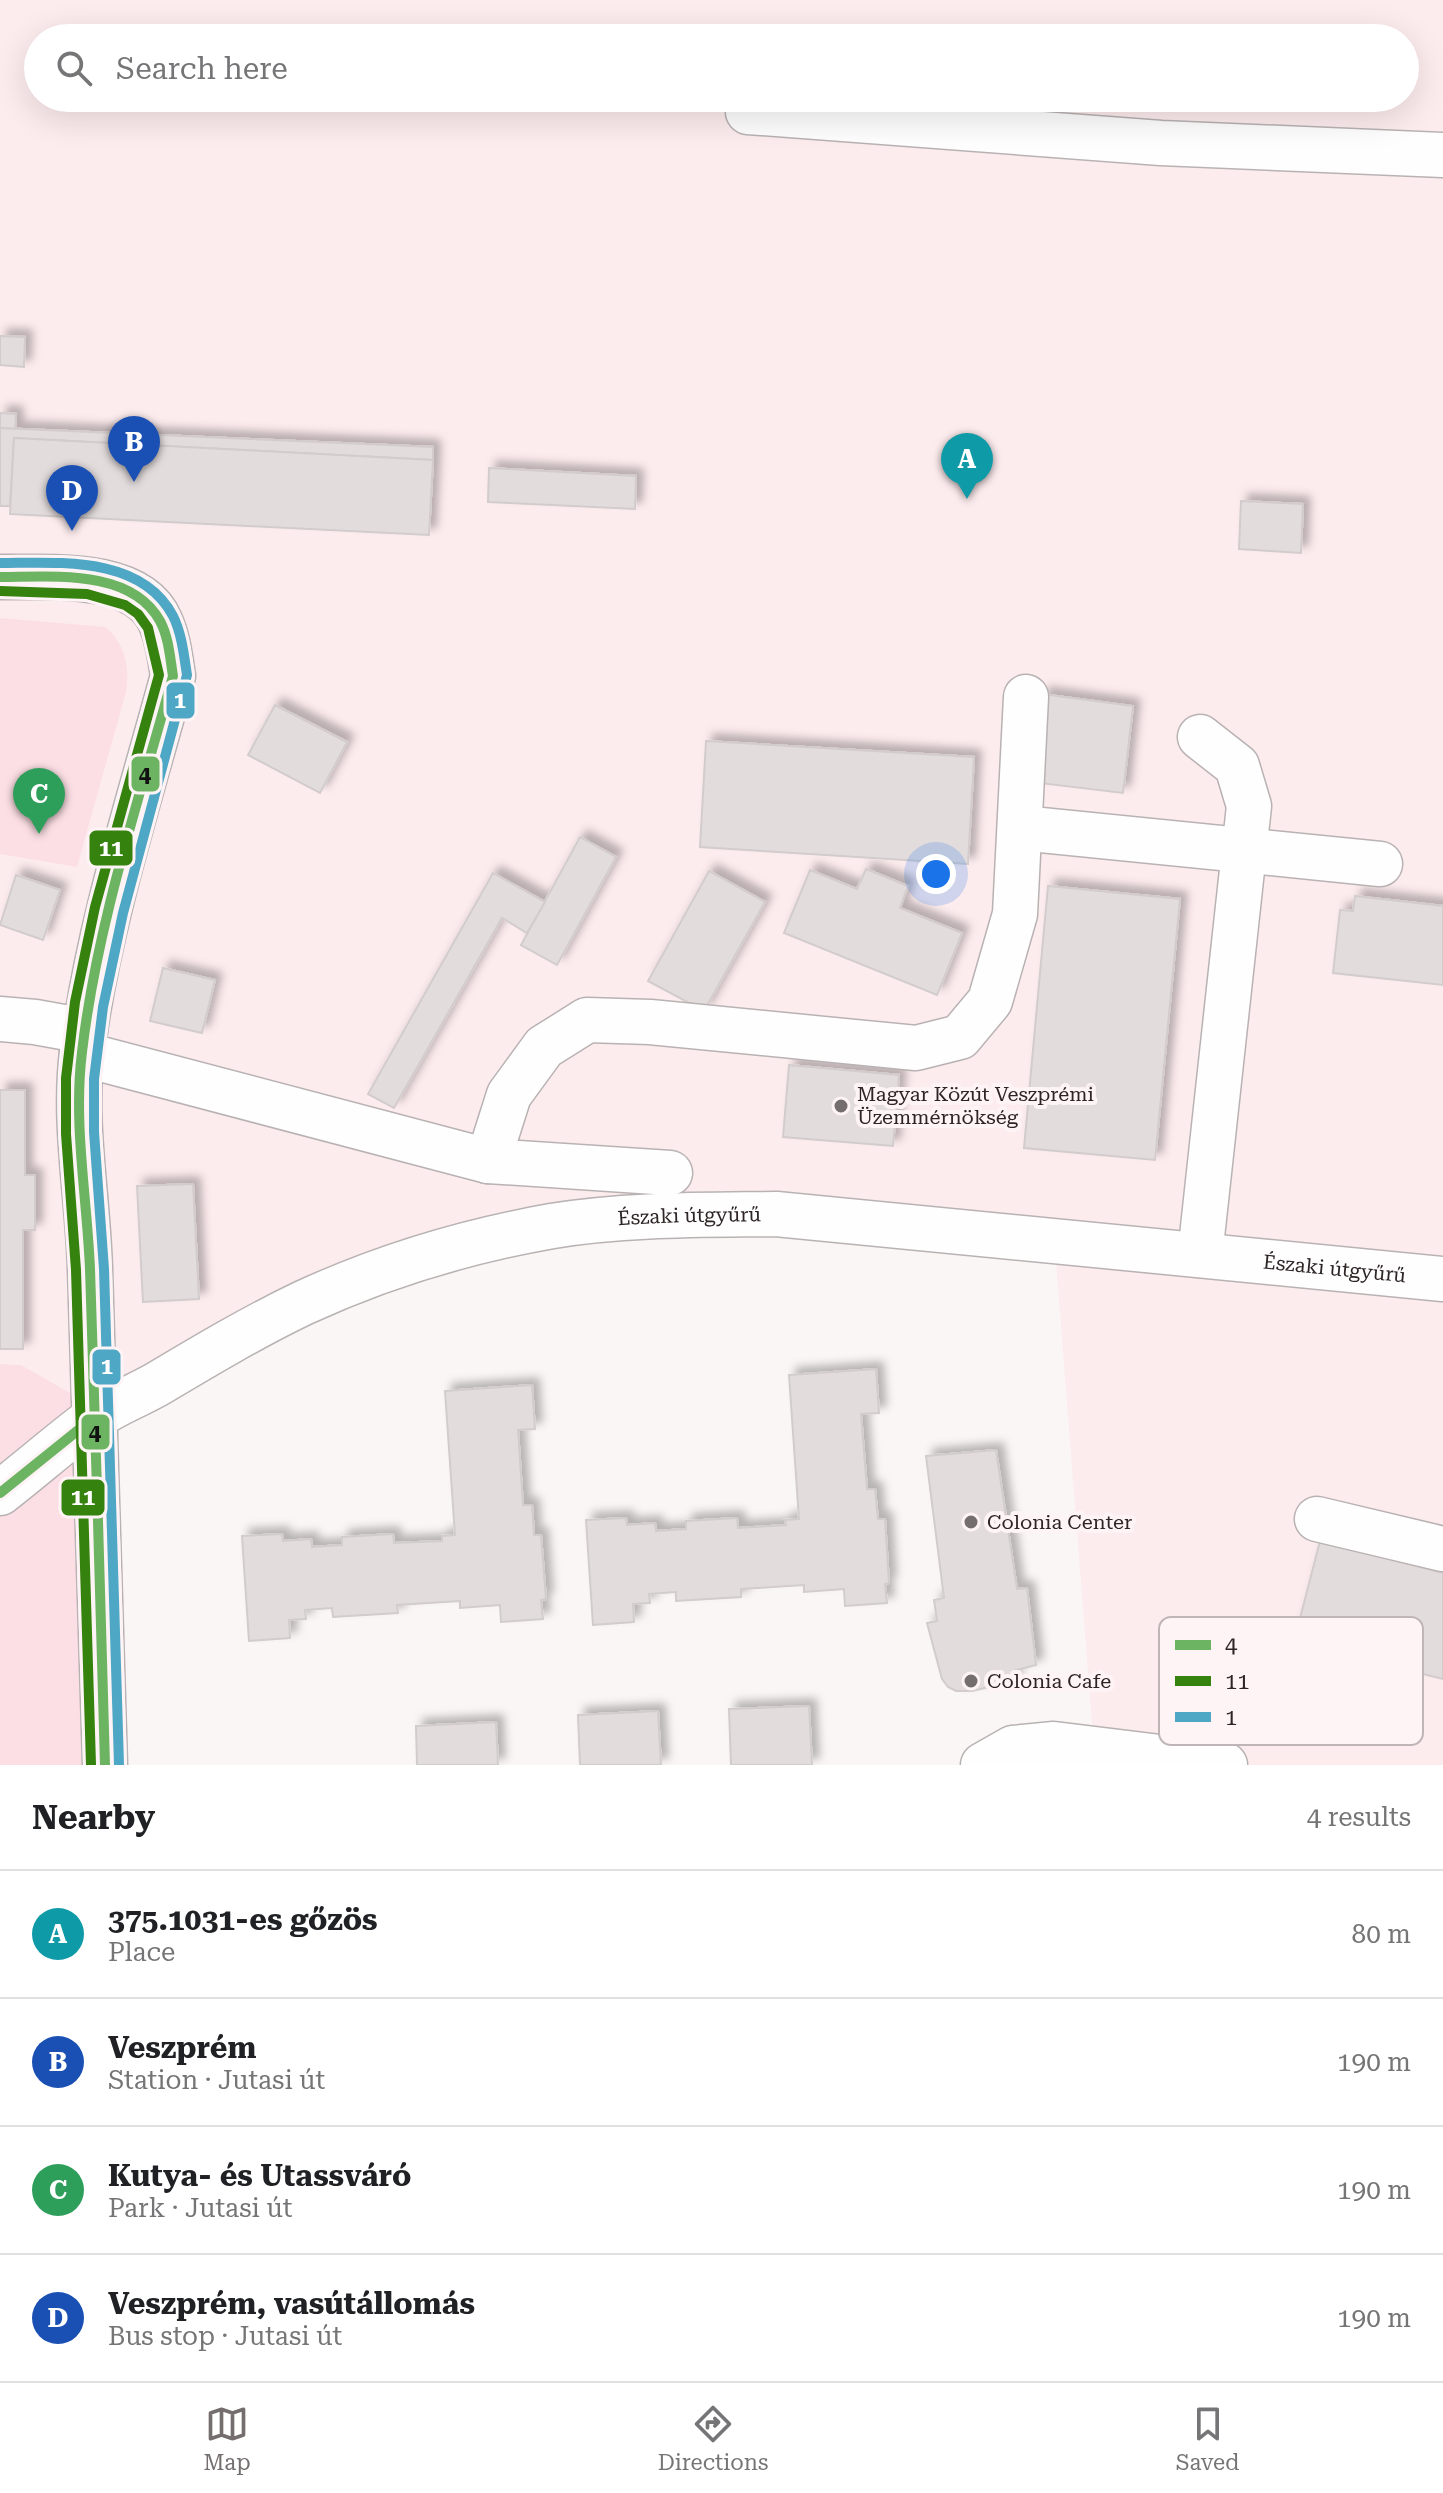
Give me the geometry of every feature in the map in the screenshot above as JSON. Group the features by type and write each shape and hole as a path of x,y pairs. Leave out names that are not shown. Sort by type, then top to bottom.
{"street":[{"path":"748,112 1161,143 1443,155"},
{"path":"0,577 91,580 115,584 142,597 159,618 169,646 173,676 103,937 84,1043 79,1103 90,1266 92,1419 105,1765"},
{"path":"488,1161 509,1095 544,1047 587,1020 650,1022 916,1048 960,1037 990,1001 1015,914 1026,697"},
{"path":"1200,737 1237,766 1249,806 1200,1255"},
{"path":"1021,828 1380,864"},
{"path":"0,1019 35,1022 84,1043 488,1161 670,1173"},
{"name":"Északi útgyűrű","path":"0,1493 92,1419 229,1341 304,1303 390,1268 460,1247 551,1226 683,1215 776,1214 1443,1279"},
{"path":"1317,1519 1443,1549"},
{"path":"983,1765 1013,1748 1054,1744 1146,1760 1217,1765"}],"shaded area":[{"path":"0,0 1443,0 1443,1765 986,1765 1094,1750 1055,1249 786,1220 404,1261 100,1427 21,1365 0,1364"},
{"path":"0,618 106,627 125,656 126,692 77,867 0,854"},
{"path":"0,1364 21,1365 70,1393 100,1427 114,1765 0,1765"}],"building":[{"path":"0,336 25,337 24,367 0,365"},
{"path":"0,413 16,414 15,434 0,433"},
{"path":"0,428 433,447 433,460 14,438 10,506 0,506"},
{"path":"14,438 433,460 429,535 10,514"},
{"path":"489,468 636,476 635,509 488,502"},
{"path":"1241,501 1303,504 1301,553 1239,549"},
{"path":"1042,694 1133,706 1123,793 1031,782"},
{"path":"275,705 347,742 320,793 248,755"},
{"path":"706,741 974,757 968,864 700,847"},
{"path":"580,837 616,857 557,965 521,945"},
{"path":"866,869 908,886 900,908 962,933 937,995 784,933 810,870 857,889"},
{"path":"709,871 765,902 704,1011 648,981"},
{"path":"493,873 545,902 527,933 502,918 394,1108 368,1094"},
{"path":"16,875 60,890 43,940 0,925"},
{"path":"1048,886 1180,899 1155,1160 1024,1148"},
{"path":"1355,896 1443,906 1443,985 1333,973 1340,910 1353,911"},
{"path":"163,968 215,980 202,1033 150,1021"},
{"name":"Magyar Közút Veszprémi Üzemmérnökség","path":"789,1065 899,1075 893,1146 783,1137"},
{"path":"0,1090 25,1090 25,1175 35,1175 35,1230 23,1230 23,1349 0,1349"},
{"path":"193,1184 199,1299 143,1302 137,1186"},
{"path":"876,1369 879,1413 861,1414 867,1489 875,1489 878,1519 885,1519 889,1583 885,1584 887,1603 845,1606 844,1589 804,1592 804,1585 741,1589 741,1597 676,1601 676,1592 649,1594 650,1603 633,1604 634,1622 593,1625 586,1520 626,1518 627,1525 655,1523 656,1531 686,1529 686,1521 737,1518 738,1528 786,1525 785,1520 799,1519 789,1375"},
{"path":"532,1385 535,1429 518,1430 523,1505 532,1505 534,1535 541,1535 546,1599 541,1600 543,1619 501,1622 500,1605 460,1608 460,1601 397,1605 398,1613 333,1617 332,1608 305,1610 306,1619 289,1620 290,1638 249,1641 242,1536 282,1534 283,1541 311,1539 312,1547 342,1545 342,1537 393,1534 394,1543 442,1541 442,1536 455,1535 445,1391"},
{"name":"Colonia Center","path":"996,1450 1017,1589 1027,1588 1036,1665 1013,1671 1015,1681 972,1691 956,1691 942,1679 927,1623 937,1621 934,1600 944,1598 926,1456"},
{"path":"1320,1541 1443,1573 1443,1679 1423,1674 1423,1617 1300,1617"},
{"path":"809,1706 812,1765 731,1765 729,1709"},
{"path":"658,1711 661,1765 580,1765 578,1715"},
{"path":"496,1722 498,1765 417,1765 416,1726"}],"transit line":[{"name":"1","path":"0,563 96,567 119,572 141,582 159,596 173,616 181,638 187,675 123,913 103,1007 94,1079 94,1132 104,1269 119,1765"},
{"name":"4","path":"0,577 88,579 130,592 147,604 160,621 173,676 108,909 89,1004 80,1079 80,1133 90,1269 105,1765"},
{"name":"11","path":"0,591 87,594 125,605 138,614 148,628 159,675 95,907 75,1002 66,1078 66,1134 76,1270 91,1765"},
{"name":"4","path":"0,1493 92,1419"}],"place":[{"name":"Veszprém","path":"134,482"},
{"name":"375.1031-es gőzös","path":"967,499"},
{"name":"Veszprém, vasútállomás","path":"72,531"},
{"name":"Kutya- és Utassváró","path":"39,834"},
{"name":"Magyar Közút Veszprémi Üzemmérnökség","path":"841,1106"},
{"name":"Colonia Center","path":"971,1522"},
{"name":"Colonia Cafe","path":"971,1681"}]}
